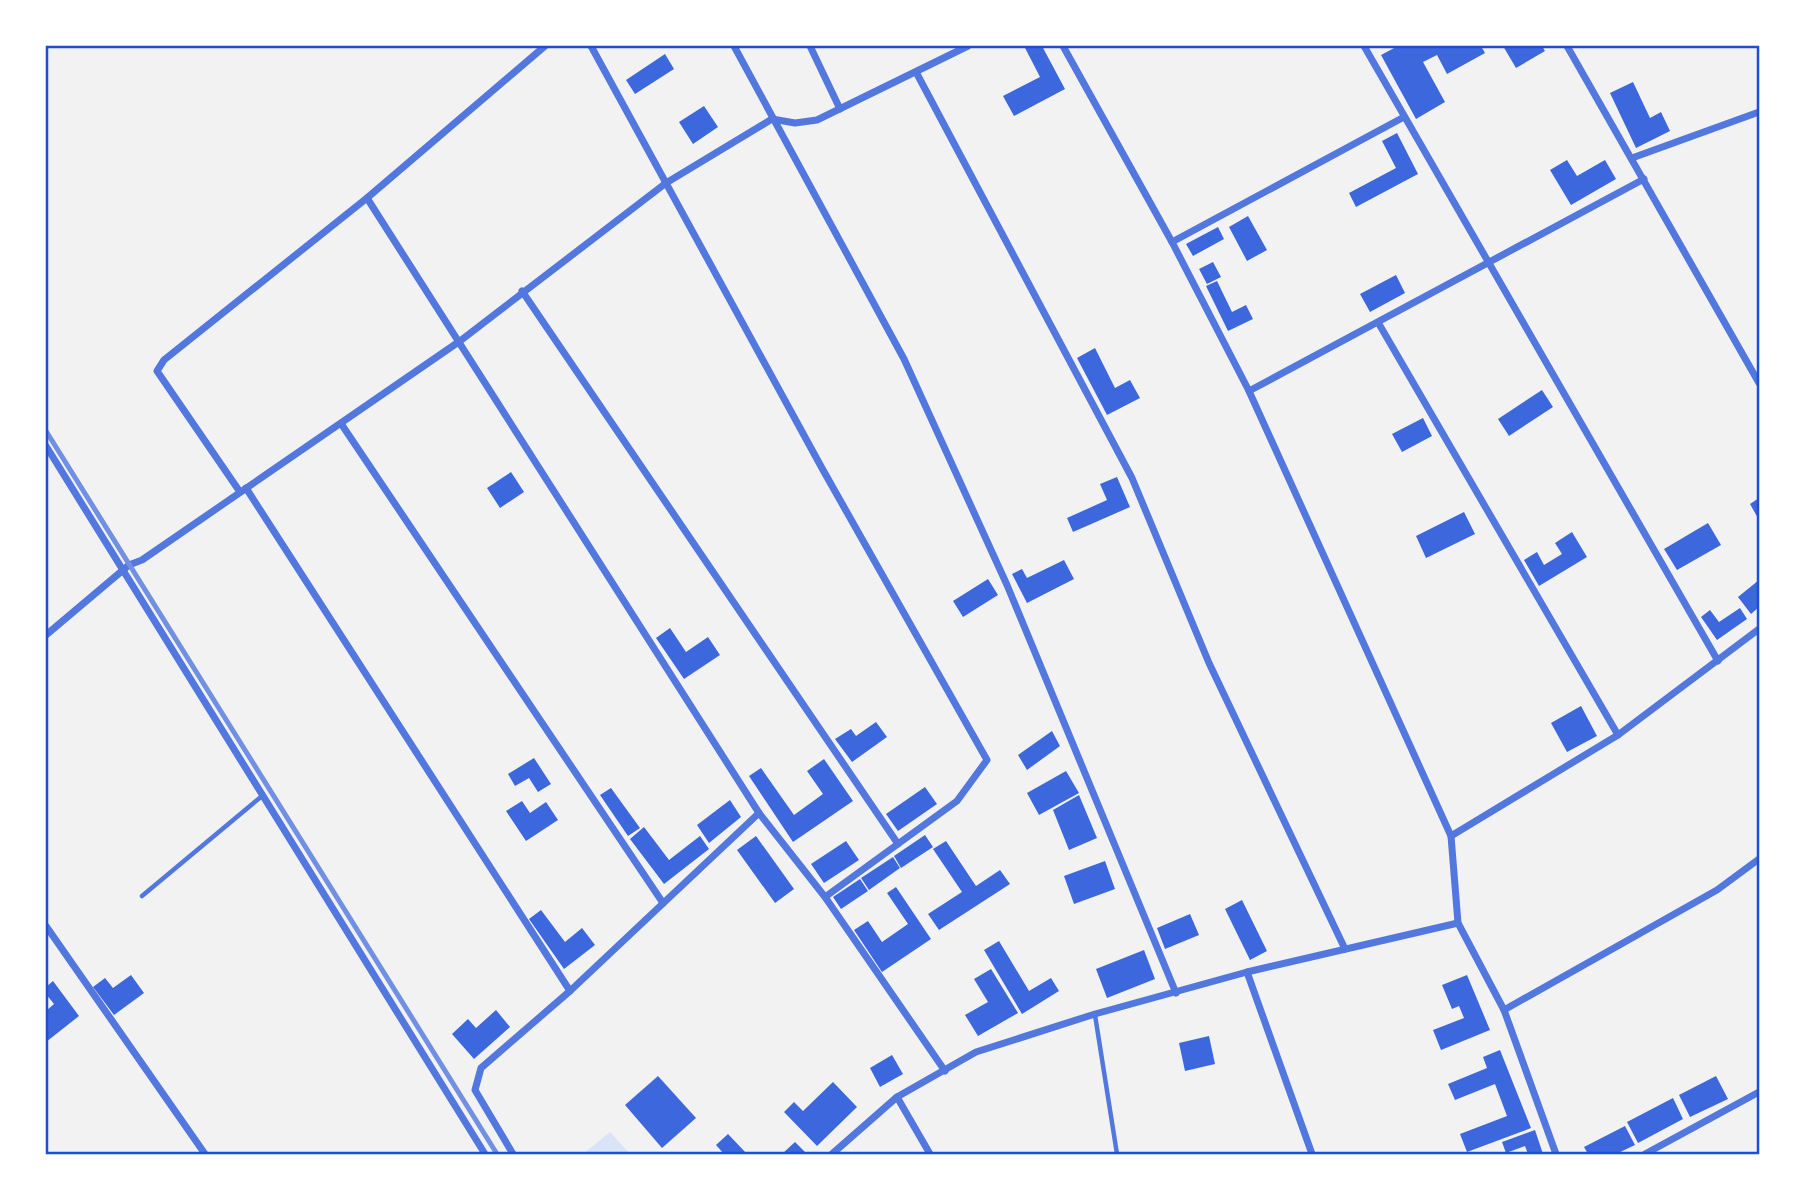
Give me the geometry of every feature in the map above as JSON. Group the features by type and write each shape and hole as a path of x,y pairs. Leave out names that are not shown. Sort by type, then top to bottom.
{"street":[{"path":"545,46 367,198 164,360 157,371 243,490 570,991"},
{"path":"591,46 987,761 957,801 825,897"},
{"path":"734,46 904,359 1007,585 1176,993"},
{"path":"810,46 840,109"},
{"path":"46,635 122,570 342,425 460,341 666,183 772,119 795,123 817,120 968,46"},
{"path":"1063,46 1172,242 1249,391 1451,836 1458,923 1504,1010 1556,1154"},
{"path":"1364,46 1718,661"},
{"path":"1567,46 1759,383"},
{"path":"916,72 1132,478 1209,663 1345,949"},
{"path":"1632,158 1759,111"},
{"path":"1172,242 1404,117"},
{"path":"1249,391 1379,324 1644,179"},
{"path":"367,198 759,813 825,897 945,1071"},
{"path":"522,292 898,844"},
{"path":"1379,324 1618,735"},
{"path":"342,425 663,903"},
{"path":"46,446 485,1154"},
{"path":"1451,836 1618,735 1759,628"},
{"path":"513,1154 475,1090 481,1068 570,991 759,813"},
{"path":"1504,1010 1717,890 1759,859"},
{"path":"832,1154 897,1097 976,1052 1095,1014 1247,972 1458,923"},
{"path":"46,926 205,1154"},
{"path":"1247,972 1312,1154"},
{"path":"1645,1154 1759,1092"},
{"path":"897,1097 930,1154"}],"lane":[{"path":"142,896 262,796"},
{"path":"1095,1014 1116,1154"}],"shaded area":[{"path":"610,1132 630,1154 583,1154"}],"building":[{"path":"1024,46 1042,46 1065,89 1014,116 1003,96 1040,77"},
{"path":"1398,46 1481,46 1485,53 1447,74 1437,55 1423,62 1445,102 1416,119 1381,55"},
{"path":"1503,46 1542,46 1545,51 1516,68"},
{"path":"665,54 674,69 635,94 626,80"},
{"path":"1633,82 1650,118 1661,112 1670,131 1636,148 1610,93"},
{"path":"704,106 718,127 693,144 679,122"},
{"path":"1397,133 1418,174 1356,207 1349,193 1396,168 1382,141"},
{"path":"1567,160 1577,176 1605,160 1616,179 1571,205 1550,170"},
{"path":"1248,216 1267,250 1247,261 1229,227"},
{"path":"1218,227 1224,239 1193,256 1186,244"},
{"path":"1213,262 1221,277 1207,284 1199,269"},
{"path":"1396,275 1405,293 1370,312 1360,294"},
{"path":"1217,281 1232,312 1246,305 1253,319 1228,331 1206,286"},
{"path":"1095,348 1115,388 1130,380 1140,398 1107,415 1077,358"},
{"path":"1542,390 1553,407 1509,436 1498,419"},
{"path":"1423,418 1432,436 1402,452 1392,434"},
{"path":"511,472 524,492 500,508 487,488"},
{"path":"1117,477 1130,507 1073,532 1067,518 1107,500 1100,484"},
{"path":"1759,498 1759,520 1750,504"},
{"path":"1464,512 1475,534 1426,558 1416,536"},
{"path":"1708,523 1721,545 1677,570 1664,549"},
{"path":"1572,532 1587,557 1539,586 1524,560 1537,552 1544,565 1562,554 1555,543"},
{"path":"1064,560 1074,579 1027,603 1012,574 1022,569 1027,578"},
{"path":"988,579 998,595 963,617 953,601"},
{"path":"1759,580 1759,607 1751,614 1738,597"},
{"path":"1740,608 1747,619 1717,640 1701,617 1710,610 1719,622"},
{"path":"670,628 686,652 708,637 720,655 684,679 656,638"},
{"path":"1581,706 1597,736 1567,752 1551,723"},
{"path":"876,722 887,737 852,762 835,739 851,729 856,736"},
{"path":"1052,731 1060,746 1027,770 1018,755"},
{"path":"534,758 551,784 538,792 529,778 515,786 508,774"},
{"path":"824,759 853,801 793,842 749,776 761,768 794,815 823,794 807,771"},
{"path":"1066,771 1079,793 1039,815 1027,793"},
{"path":"925,787 937,804 898,831 886,814"},
{"path":"611,788 640,828 628,836 600,795"},
{"path":"1079,795 1097,838 1069,850 1053,810"},
{"path":"730,800 741,817 709,843 697,825"},
{"path":"522,801 530,813 546,802 558,820 526,841 506,811"},
{"path":"644,827 669,860 700,836 709,849 664,884 630,839"},
{"path":"925,835 933,847 901,868 894,856"},
{"path":"756,836 794,889 775,903 737,850"},
{"path":"846,841 859,860 824,883 811,864"},
{"path":"946,841 976,886 1000,870 1010,884 939,930 928,914 962,892 933,849"},
{"path":"893,857 900,868 869,890 861,878"},
{"path":"1105,861 1115,889 1074,904 1064,876"},
{"path":"860,879 868,891 841,909 833,897"},
{"path":"896,887 931,939 882,972 854,930 868,921 882,942 908,924 887,893"},
{"path":"1242,900 1267,951 1250,960 1225,909"},
{"path":"541,910 565,942 582,928 595,945 564,969 529,919"},
{"path":"1190,914 1199,935 1165,949 1157,928"},
{"path":"999,941 1029,991 1051,978 1059,991 1022,1014 984,950"},
{"path":"1144,950 1155,979 1107,998 1096,969"},
{"path":"991,969 1018,1013 978,1036 965,1015 988,1002 974,979"},
{"path":"131,975 144,993 114,1015 93,987 105,978 113,988"},
{"path":"1467,975 1490,1030 1441,1050 1433,1030 1464,1018 1459,1006 1452,1009 1442,985"},
{"path":"53,981 79,1016 46,1042 46,1011 54,1004 46,994 46,987"},
{"path":"496,1010 510,1027 474,1059 452,1034 468,1019 476,1028"},
{"path":"1209,1036 1215,1064 1185,1071 1179,1043"},
{"path":"1500,1050 1531,1128 1467,1152 1460,1134 1507,1116 1495,1084 1455,1100 1448,1084 1487,1068 1483,1057"},
{"path":"892,1055 903,1074 880,1087 870,1068"},
{"path":"658,1076 696,1118 662,1148 625,1105"},
{"path":"1716,1076 1728,1099 1690,1117 1679,1095"},
{"path":"833,1082 857,1107 817,1146 784,1112 794,1102 803,1111"},
{"path":"1673,1098 1683,1119 1638,1143 1627,1122"},
{"path":"1625,1126 1635,1145 1616,1154 1588,1154 1584,1147"},
{"path":"1535,1130 1543,1154 1528,1154 1525,1146 1506,1153 1502,1142"},
{"path":"728,1134 747,1154 724,1154 716,1145"},
{"path":"795,1142 807,1154 782,1154"}],"railway":[{"path":"46,431 497,1154"}]}
